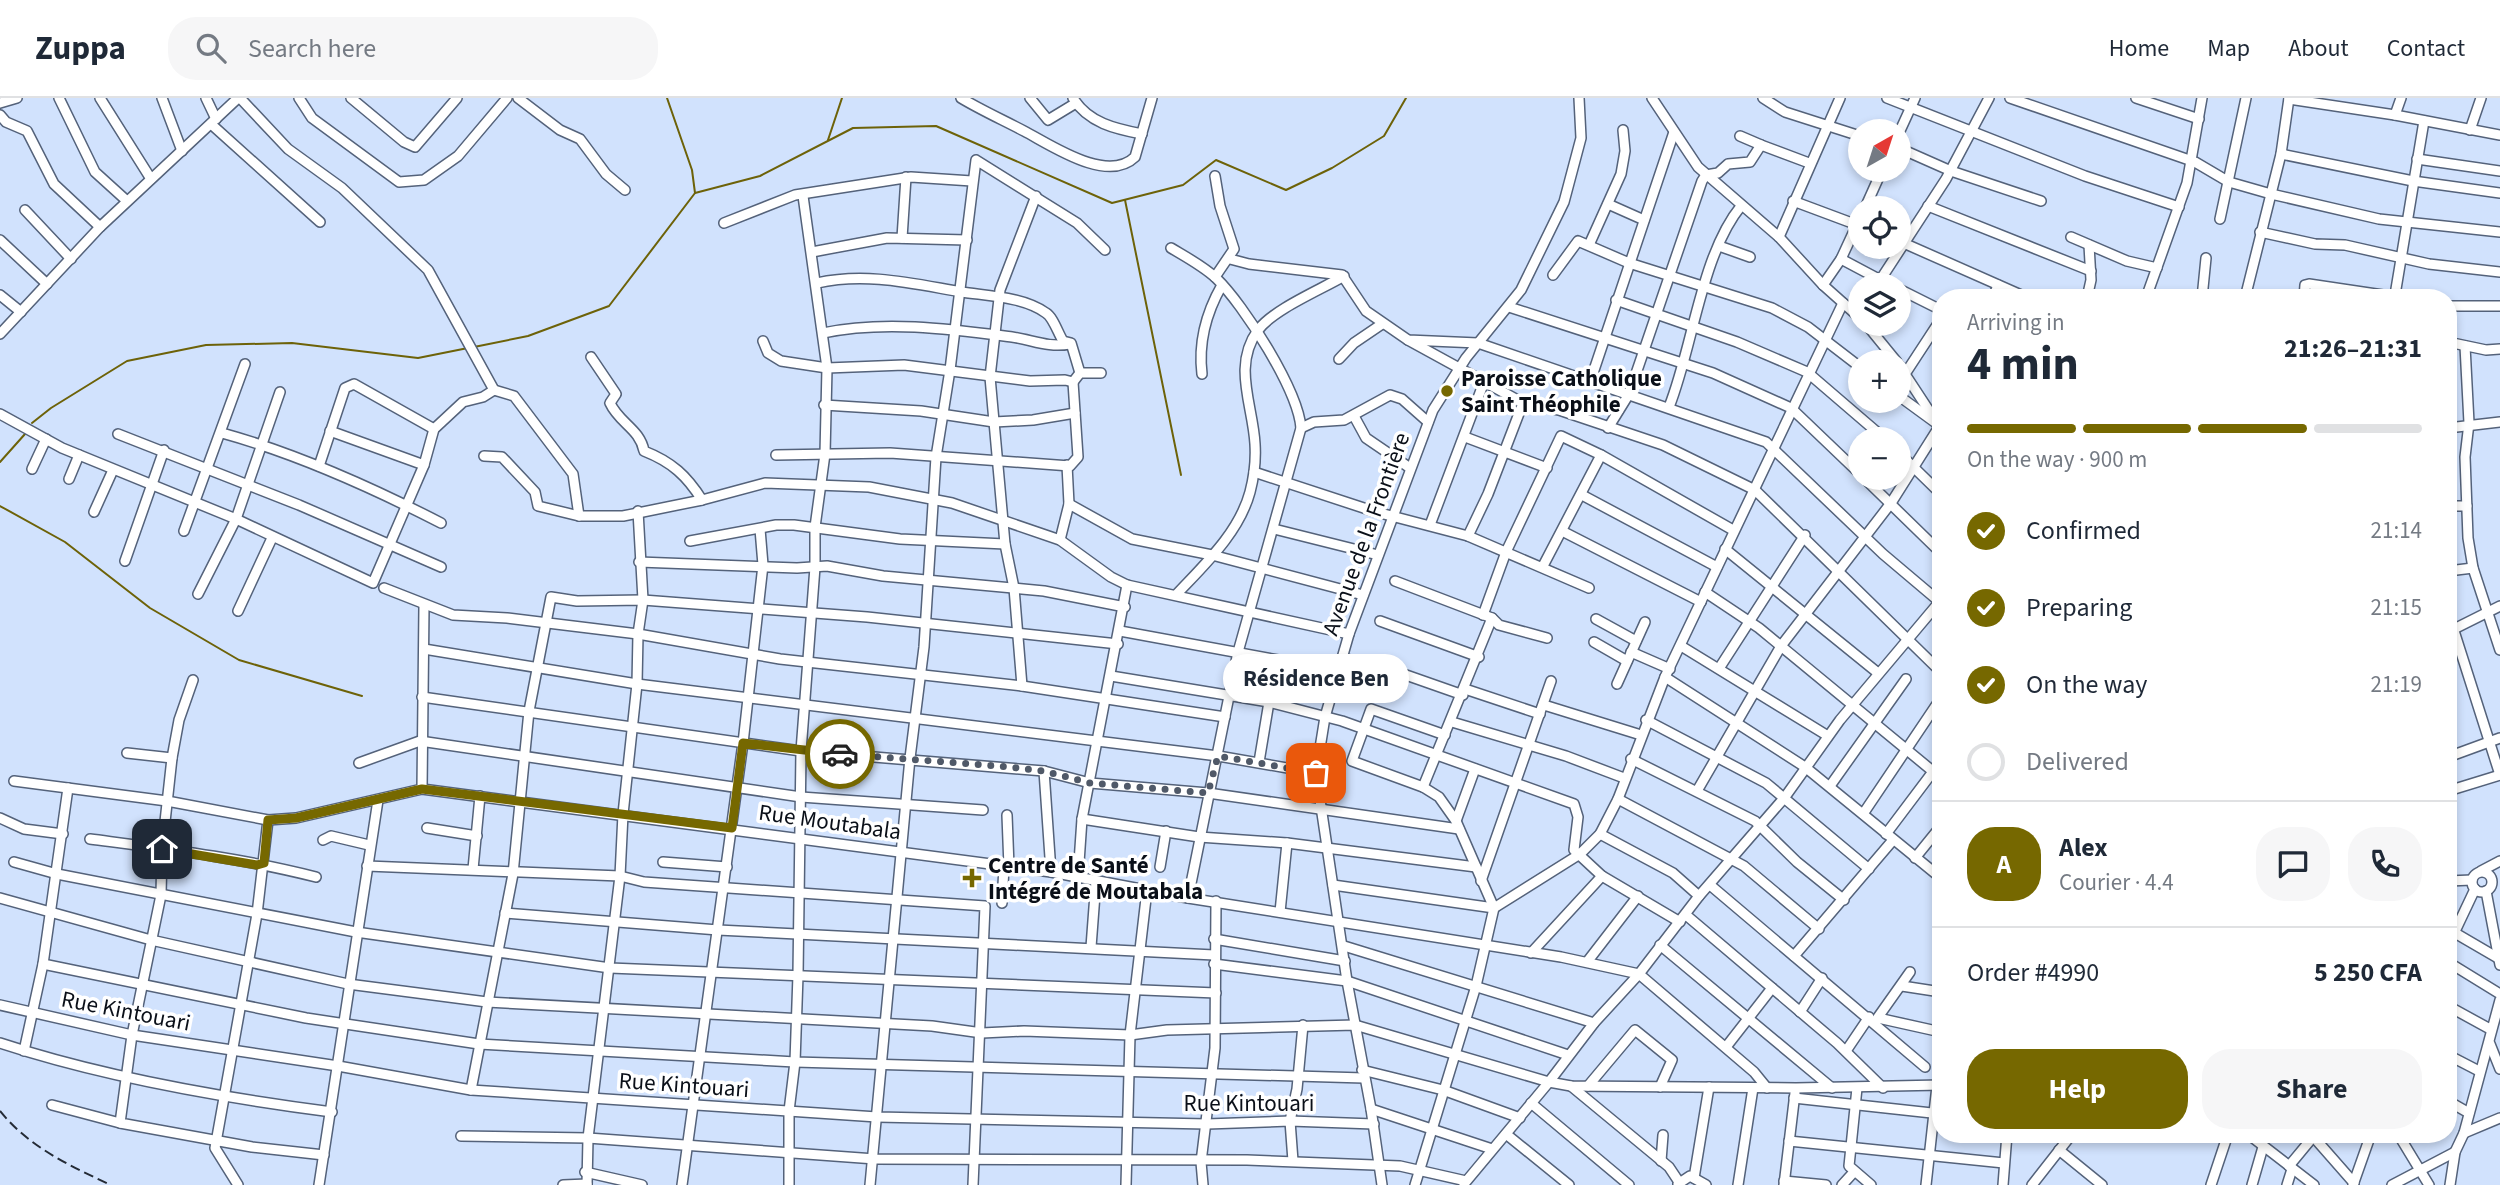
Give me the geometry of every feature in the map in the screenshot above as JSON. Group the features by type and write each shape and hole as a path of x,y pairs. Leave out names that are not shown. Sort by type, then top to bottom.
{"street":[{"path":"0,103 17,98"},
{"path":"59,98 95,172 127,201"},
{"path":"100,98 151,179"},
{"path":"162,98 182,151"},
{"path":"206,98 214,122 320,222"},
{"path":"0,334 100,227 239,98 288,149 342,188 428,270 494,390"},
{"path":"299,98 312,118 399,182 424,180 458,156 507,98"},
{"path":"351,98 404,142 415,147 457,98"},
{"path":"518,98 560,130 580,139 591,150 606,174 625,190"},
{"path":"1030,98 1048,120 1074,101 1101,123 1142,134"},
{"path":"1652,98 1706,175 1779,237 1823,285 1848,307"},
{"path":"1763,98 1785,112 1848,133"},
{"path":"1779,237 1809,163 1840,98"},
{"path":"1887,98 1913,102 1971,132 2179,207"},
{"path":"1911,229 1951,171 1989,98"},
{"path":"2010,98 2192,161 2229,182 2271,194 2406,222 2500,232"},
{"path":"2136,98 2199,119"},
{"path":"2149,289 2165,239 2179,207 2192,161 2202,98"},
{"path":"2220,219 2246,98"},
{"path":"2395,115 2401,98"},
{"path":"2470,130 2481,98"},
{"path":"964,99 1089,163 1115,167 1135,158 1150,99"},
{"name":"Avenue de la Frontière","path":"1382,1185 1374,1124 1347,981 1344,946 1326,849 1316,773 1325,717 1349,634 1428,422 1459,369 1509,307 1532,270 1564,202 1581,138 1579,99"},
{"path":"2247,289 2281,154 2289,99 2326,101 2500,135"},
{"path":"1905,119 1913,102"},
{"path":"0,115 6,122 27,131 54,184 100,227"},
{"path":"2399,289 2400,258 2424,121"},
{"path":"1589,245 1625,159 1623,130"},
{"path":"1590,382 1674,132"},
{"path":"1740,136 1809,163"},
{"path":"1706,175 1718,173 1728,164 1750,162 1761,145"},
{"path":"1911,153 1951,171 2041,201"},
{"path":"2281,154 2413,181 2500,193"},
{"path":"2417,159 2500,171"},
{"path":"870,1185 925,625 936,457 950,370 976,160 1077,223 1105,250"},
{"path":"1608,428 1629,394 1697,191 1706,175"},
{"path":"1214,277 1230,259 1234,242 1220,206 1215,176"},
{"path":"723,223 777,201 906,177 972,181"},
{"path":"902,238 906,177"},
{"path":"789,1185 789,1111 795,1062 798,975 803,705 815,567 815,527 825,454 824,405 827,368 803,196"},
{"path":"1022,686 1014,588 1005,544 996,463 990,377 999,297 1036,196"},
{"path":"1793,201 1848,219"},
{"path":"1608,204 1644,220"},
{"path":"1669,407 1685,363 1693,326 1724,230 1741,206"},
{"path":"1928,206 2091,271"},
{"path":"25,210 71,259"},
{"path":"2260,232 2315,244 2345,246 2400,258 2500,272"},
{"path":"2071,237 2127,261 2157,268"},
{"path":"812,252 902,238 967,240"},
{"path":"0,240 47,284"},
{"path":"1553,275 1575,242 1589,245 1629,263 1772,308 1825,338 1848,357"},
{"path":"2088,289 2091,271 2089,245"},
{"path":"1719,246 1750,257"},
{"path":"1823,285 1848,246"},
{"path":"1911,246 2007,289"},
{"path":"1171,248 1214,277 1257,331 1299,413 1301,428 1288,482 1238,652 1188,898"},
{"path":"2203,289 2206,258"},
{"path":"1230,259 1344,276 1366,311 1382,324 1523,403 1559,410 1663,445 1755,490 1840,569 1932,663"},
{"path":"1842,259 1864,273"},
{"path":"1175,596 1212,555 1244,510 1254,472 1255,444 1244,374 1246,352 1257,331 1271,317 1344,276"},
{"path":"817,284 852,279 885,279 999,297 1048,314 1063,341 1071,343"},
{"path":"2305,289 2305,285 2309,284 2346,289"},
{"path":"1202,374 1200,347 1206,319 1222,285"},
{"path":"1996,289 1998,285"},
{"path":"0,295 20,312"},
{"path":"1911,295 1932,306"},
{"path":"1616,300 1693,326 1807,372 1871,427"},
{"path":"1333,885 1494,908 1580,854 1600,834 1618,799 1646,720 1667,673 1733,530 1755,490 1807,372 1843,303"},
{"path":"2457,306 2500,306"},
{"path":"1509,307 1685,363 1778,399 1848,463"},
{"path":"1339,359 1348,348 1382,324"},
{"path":"823,333 860,327 953,330 1010,337 1053,347 1071,343"},
{"path":"1911,365 1932,333"},
{"path":"1876,336 1887,350"},
{"path":"1408,340 1478,343 1751,435 1773,447 1932,595"},
{"path":"764,341 768,353 781,361 827,368 904,365 990,377 1073,383"},
{"path":"1071,343 1080,373"},
{"path":"2457,344 2500,349"},
{"path":"2465,346 2469,423 2465,457 2473,568 2500,650"},
{"path":"591,357 616,394 610,403 615,414 640,435 644,451 672,464 688,477 702,500"},
{"path":"184,531 245,364"},
{"path":"1080,373 1101,373"},
{"path":"776,455 890,453 996,463 1068,466 1078,457 1073,383 1080,373"},
{"path":"1430,525 1484,382"},
{"path":"1911,383 1932,415"},
{"path":"319,467 345,388 354,384 434,429"},
{"path":"0,414 79,455 236,519 373,583 387,544 424,465 434,429 458,405 494,390 514,396 570,469 579,516"},
{"path":"198,594 236,519 280,392"},
{"path":"1301,428 1314,422 1344,420 1395,395 1428,422"},
{"path":"1468,536 1523,403"},
{"path":"824,405 941,413 994,422 1033,420 1075,413"},
{"path":"1911,405 1932,420"},
{"path":"1354,416 1366,438 1410,468"},
{"path":"2457,426 2500,422"},
{"path":"330,431 424,465"},
{"path":"118,433 441,567"},
{"path":"222,433 262,444 319,467 441,523"},
{"path":"1423,787 1479,657 1506,552 1561,436 1601,455 1733,530"},
{"path":"1697,791 1781,646 1891,503 1915,469 1932,436"},
{"path":"1465,437 1546,468"},
{"path":"32,469 46,439"},
{"path":"125,561 164,450"},
{"path":"69,479 79,455"},
{"path":"1543,566 1601,455"},
{"path":"484,456 502,457 535,492 538,506 579,516 622,516 702,500 765,483 869,487 934,499 1060,540 1111,577 1127,585 1349,634"},
{"path":"1911,465 1932,485"},
{"path":"1060,540 1069,504 1068,466"},
{"path":"94,512 113,470"},
{"path":"1254,472 1391,517 1468,536 1589,588"},
{"path":"1877,490 1932,544"},
{"path":"1582,495 1717,567"},
{"path":"1069,504 1132,539 1212,555 1363,594"},
{"path":"2457,506 2467,506"},
{"path":"563,1185 587,1184 585,1172 588,1138 606,1007 637,684 638,634 643,600 638,511"},
{"path":"690,541 776,525 1005,544"},
{"path":"682,1185 702,1057 743,743 763,565 760,529"},
{"path":"1274,529 1378,555"},
{"path":"1562,531 1749,621 1854,703 1932,771"},
{"path":"1720,667 1770,585 1805,535"},
{"path":"238,611 272,538"},
{"path":"1725,549 1878,673"},
{"path":"639,562 815,567 1014,588 1125,607"},
{"path":"2457,570 2473,568"},
{"path":"1395,581 1488,617 1499,625 1547,638"},
{"path":"1078,877 1082,819 1118,644 1127,585"},
{"path":"384,588 424,606 453,615 547,622 638,634 806,662 1022,686 1225,717"},
{"path":"471,1090 513,874 523,802 524,754 529,711 551,597 577,601 643,600 811,612 1118,644"},
{"path":"13,781 167,801 268,820 296,818 422,789 424,606"},
{"path":"2457,627 2500,606"},
{"path":"461,1136 588,1138 874,1158 1127,1162 1293,1161 1420,1168 1465,1183 1594,1023 1639,974 1699,896 1785,797 1854,703 1932,612"},
{"path":"1596,618 1636,641"},
{"path":"1380,621 1479,657"},
{"path":"1617,684 1645,622"},
{"path":"1120,631 1238,652 1335,676"},
{"path":"1594,642 1667,673 1805,767 1932,871"},
{"path":"1681,646 1756,689 1828,736"},
{"path":"2457,648 2500,775 2457,787"},
{"path":"424,649 637,684 1218,756 1316,773"},
{"path":"1342,658 1386,668 1464,692 1641,735"},
{"path":"1111,676 1269,702 1325,717 1363,728 1574,804 1578,817 1573,846 1602,876 1683,918 1772,988 1846,1051 1883,1088"},
{"path":"1830,786 1906,679"},
{"path":"120,1123 132,1035 161,895 162,849 172,758 179,720 193,680"},
{"path":"1481,881 1551,681"},
{"path":"422,696 632,729 801,751 1044,771 1090,783 1208,793 1321,810 1457,825"},
{"path":"1259,762 1269,702"},
{"path":"1415,1185 1476,986 1494,908 1457,825 1439,797 1423,787 1352,762 1372,708 1445,735"},
{"path":"1863,814 1932,711"},
{"path":"1646,720 1766,783 1869,870"},
{"path":"1452,722 1566,756 1624,779"},
{"path":"2457,753 2500,737"},
{"path":"359,762 421,741 801,796 983,810"},
{"path":"127,753 172,758"},
{"path":"1631,759 1759,825 1844,900"},
{"path":"1457,825 1475,769"},
{"path":"1044,771 1051,872"},
{"path":"1794,956 1869,870 1932,782"},
{"path":"24,1051 43,964 64,834 68,788"},
{"name":"Rue Moutabala","path":"422,789 1051,872 1188,898 1587,961 1639,974"},
{"path":"473,869 480,796"},
{"path":"1618,799 1744,866 1819,929"},
{"path":"319,1185 378,800"},
{"path":"1002,903 1007,815"},
{"path":"0,818 24,829 64,834"},
{"path":"1082,819 1199,837 1287,843 1476,867"},
{"path":"238,1185 216,1151 250,960 268,820"},
{"path":"427,828 477,836"},
{"path":"1160,867 1166,831"},
{"path":"1600,834 1672,873 1699,896"},
{"path":"323,840 331,836 369,845"},
{"path":"1915,858 1932,837"},
{"path":"90,839 251,865 264,863 316,877"},
{"path":"1280,912 1287,843"},
{"path":"14,862 57,874 356,932 610,968 1137,992 1216,993"},
{"path":"663,862 727,867"},
{"path":"2457,928 2481,871 2500,863"},
{"path":"2489,888 2500,863"},
{"path":"368,866 473,869 513,874 620,876 644,882 985,906 982,943 982,1033 978,1045 973,1185"},
{"path":"2481,871 2490,875 2489,888 2499,962"},
{"path":"1531,953 1602,876"},
{"path":"1091,947 1096,881"},
{"path":"2457,882 2489,888"},
{"path":"1710,885 1874,1019 1924,1068"},
{"path":"1126,1185 1130,1035 1147,890"},
{"path":"1587,961 1638,895"},
{"path":"0,898 151,940 348,984 488,1002 887,1024 982,1033 1024,1031 1130,1035 1216,1028 1355,1025 1549,1082 1571,1086 1767,1088 1932,1113"},
{"path":"1203,1185 1201,1162 1208,1124 1216,1028 1216,901"},
{"path":"506,913 718,930 1139,950 1214,960 1347,981 1568,1055"},
{"path":"2457,934 2499,962"},
{"path":"1214,939 1345,961"},
{"path":"1660,945 1832,1088"},
{"path":"1344,946 1594,1023"},
{"path":"43,964 344,1024 479,1044 883,1065 1130,1069 1212,1076 1363,1074 1443,1090 1520,1118"},
{"path":"2457,968 2500,994"},
{"path":"1846,1051 1902,986 1910,972"},
{"path":"1639,974 1759,1076 1767,1088"},
{"path":"1800,1012 1822,978"},
{"path":"1902,986 1932,991"},
{"path":"1726,1047 1772,988"},
{"path":"2500,1000 2490,1029 2500,1069"},
{"name":"Rue Kintouari","path":"0,1005 132,1035 338,1066 471,1090 877,1117 1128,1120 1208,1124 1290,1121 1374,1124"},
{"path":"2457,1011 2490,1029"},
{"path":"1874,1019 1932,1030"},
{"path":"1293,1161 1290,1121 1299,1075 1303,1025"},
{"path":"1588,1086 1635,1030 1672,1060 1660,1087"},
{"path":"0,1043 128,1077 226,1097 332,1111"},
{"path":"2449,1185 2455,1152 2464,1133 2479,1071 2492,1043"},
{"path":"2457,1060 2479,1071"},
{"path":"1571,1086 1661,1161 1678,1183 1685,1177 1695,1178 1706,1185"},
{"path":"1795,1093 1832,1088 1932,1086"},
{"path":"1695,1178 1709,1087"},
{"path":"1738,1185 1754,1088"},
{"path":"1857,1088 1849,1166 1871,1185"},
{"path":"1795,1093 1784,1183 1826,1185"},
{"path":"1531,1103 1629,1185"},
{"path":"52,1105 120,1123 217,1142 324,1155"},
{"path":"2457,1106 2469,1113"},
{"path":"1371,1109 1492,1149"},
{"path":"2464,1133 2500,1118"},
{"path":"1506,1134 1569,1185"},
{"path":"1661,1161 1663,1135"},
{"path":"1789,1141 2004,1163"},
{"path":"1926,1185 1932,1143"},
{"path":"2003,1185 2006,1143"},
{"path":"2036,1183 2064,1143"},
{"path":"2211,1185 2225,1143"},
{"path":"2258,1143 2314,1185"},
{"path":"2287,1185 2291,1168 2307,1143"},
{"path":"2318,1143 2353,1184 2368,1143"},
{"path":"2404,1143 2429,1185"},
{"path":"2252,1185 2263,1147"},
{"path":"2059,1150 2102,1185"},
{"path":"2392,1185 2455,1152"},
{"path":"585,1172 642,1185"},
{"path":"1842,1185 1853,1172"}],"waterway":[{"path":"667,98 692,170 695,193"},
{"path":"828,140 842,98"},
{"path":"474,347 528,336 609,306 695,193 760,176 853,128 936,126 1112,203 1183,185 1216,160 1286,190 1332,168 1384,136 1406,98"},
{"path":"1125,200 1181,475"},
{"path":"32,423 51,408 127,361 206,345 292,343 418,358 468,348"},
{"path":"0,462 25,434"},
{"path":"0,506 65,542 150,608 239,660 362,696"}],"railway":[{"path":"0,1111 11,1124 37,1145 111,1185"}],"way so far":[{"path":"840,754 999,766 1044,771 1090,783 1208,793 1218,756 1316,773"}],"place":[{"name":"Paroisse Catholique Saint Théophile","path":"1447,391"},
{"name":"Résidence Ben","path":"1316,773"},
{"name":"Centre de Santé Intégré de Moutabala","path":"972,878"}],"route":[{"path":"162,849 257,865 264,863 268,820 296,818 422,789 732,828 743,743 840,754"}]}
